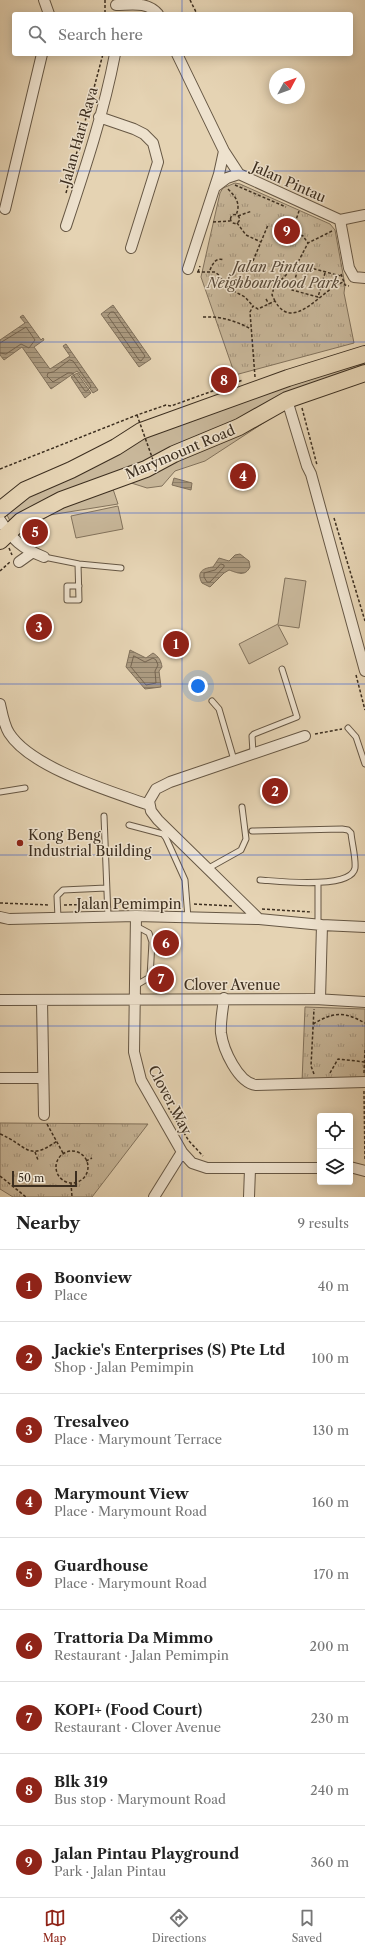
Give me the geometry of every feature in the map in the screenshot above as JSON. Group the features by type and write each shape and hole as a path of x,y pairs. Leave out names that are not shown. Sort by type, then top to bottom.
{"main road":[{"name":"Marymount Road","path":"0,510 25,490 71,470 116,447 141,431 288,378 365,354"},
{"name":"Marymount Road","path":"3,533 21,521 61,500 146,469 174,454 365,373"}],"street":[{"path":"44,0 48,12"},
{"path":"116,6 144,4 152,7 156,12"},
{"path":"5,209 42,56"},
{"name":"Jalan Hari Raya","path":"66,226 87,162 116,56"},
{"name":"Jalan Pintau","path":"178,56 224,151 239,174 337,229"},
{"path":"99,117 144,134 152,143 158,162 131,248"},
{"path":"188,269 215,188 224,151"},
{"path":"215,188 227,178 239,174"},
{"path":"365,215 337,229 354,281 365,278"},
{"path":"294,402 365,672"},
{"path":"3,533 33,552 44,557"},
{"path":"20,562 33,552"},
{"path":"0,704 7,730 23,749 66,774 149,805"},
{"path":"259,919 158,820 148,801 153,793 163,784 305,736"},
{"name":"Jalan Pemimpin","path":"0,917 9,919 108,917 136,921 188,918 259,919 320,925 365,927"},
{"name":"Clover Way","path":"136,921 134,1052 136,1065 140,1080 182,1152 188,1160 202,1167 250,1169 317,1168"},
{"path":"317,999 320,925"},
{"path":"224,998 221,1029 223,1042 238,1073 243,1079 251,1084 364,1082"},
{"name":"Clover Avenue","path":"0,1000 224,998 317,999 365,1002"},
{"path":"42,1000 44,1115"},
{"path":"0,1078 43,1078"},
{"path":"154,1197 182,1152"},
{"path":"353,1168 365,1171"},
{"path":"249,1197 250,1169"}],"lane":[{"path":"44,557 78,564 121,568"},
{"path":"78,564 79,586 79,600 68,600 67,586 79,586"},
{"path":"253,753 252,736 254,734 296,717 282,669"},
{"path":"212,701 219,709 234,760"},
{"path":"348,728 356,737 365,764"},
{"path":"0,792 25,788"},
{"path":"207,869 241,850 246,839 242,807"},
{"path":"104,816 108,917"},
{"path":"130,825 163,834 166,838 185,880 188,918"},
{"path":"252,831 348,830 351,833 355,868 352,874 347,878 318,884 260,880"},
{"path":"318,884 318,913 320,925"},
{"path":"58,918 58,896 63,890 106,888"},
{"path":"135,986 150,977 152,942 149,933 136,921"}],"path":[{"path":"105,0 105,12"},
{"path":"190,0 196,12"},
{"path":"66,194 102,56"},
{"path":"237,223 239,220 237,216 238,202 228,188 231,186 240,186 291,209"},
{"path":"301,208 304,215"},
{"path":"294,223 301,208"},
{"path":"230,221 231,216 237,216 252,211"},
{"path":"204,220 216,223 230,221 234,224 237,223 246,235 261,242"},
{"path":"253,261 268,226"},
{"path":"331,227 337,229"},
{"path":"325,273 318,297 292,290 298,265 308,243 337,229"},
{"path":"296,233 303,236 308,243"},
{"path":"210,270 212,264 216,260 224,260"},
{"path":"298,265 341,276"},
{"path":"298,265 274,287 272,295 281,309 287,312 298,311 313,304 332,287 343,282 354,281"},
{"path":"188,269 200,272 210,270 218,274 230,290 245,297 258,309 275,301"},
{"path":"340,269 343,282 347,286 354,281"},
{"path":"266,298 269,305"},
{"path":"253,306 250,312 255,377"},
{"path":"203,317 215,316 225,318 251,329"},
{"path":"294,402 312,468"},
{"path":"0,469 137,415 166,406"},
{"path":"137,415 153,460"},
{"path":"333,516 365,621"},
{"path":"0,571 13,558 12,552 3,533"},
{"path":"305,736 348,728"},
{"path":"0,903 58,905 187,903 318,913"},
{"path":"317,999 311,1066 318,1083"},
{"path":"314,1024 326,1017 341,1014 355,1017 365,1022"},
{"path":"365,1049 365,1164"},
{"path":"329,1074 338,1059 365,1062"},
{"path":"166,1104 193,1146 200,1155 205,1158"},
{"path":"44,1115 46,1122 63,1153"},
{"path":"0,1134 26,1150 35,1152 44,1150 57,1141"},
{"path":"35,1152 38,1160"},
{"path":"75,1152 83,1156 86,1160 88,1167 86,1175 80,1181 72,1183 61,1179 56,1170 56,1162 63,1153 75,1152"},
{"path":"86,1160 92,1158"},
{"path":"0,1176 26,1197"},
{"path":"72,1183 72,1197"}],"green space":[{"name":"Jalan Pintau Neighbourhood Park","path":"235,183 330,224 335,230 345,285 344,293 354,343 235,375 201,277 220,193 223,188"},
{"path":"365,354 365,373 222,437 271,418 205,461 175,471 162,486 147,488 125,481 112,486 118,504 10,521 3,507 116,447"},
{"path":"118,506 123,529 76,538 71,516"},
{"path":"285,578 306,581 299,628 278,625 288,644 249,664 239,644 278,624"},
{"path":"305,1007 365,1009 365,1080 302,1082"},
{"path":"0,1123 148,1124 92,1197 13,1197 0,1189"}],"water":[{"path":"113,305 151,359 139,367 101,314"},
{"path":"23,315 41,340 43,338 44,340 34,347 50,369 70,356 63,346 66,344 98,390 93,393 77,371 51,389 22,347 4,360 0,355 0,340 25,323 20,317"},
{"path":"77,373 91,393 85,398 71,377"},
{"path":"174,478 192,483 191,490 172,485"},
{"path":"240,554 249,561 250,567 246,572 241,573 229,570 210,587 202,583 200,573 206,568 213,567 219,558 229,561 235,555"},
{"path":"130,650 146,658 153,653 158,657 162,667 159,671 161,687 145,689 126,667"}],"place":[{"name":"Jalan Pintau Playground","path":"287,231"},
{"name":"Blk 319","path":"224,380"},
{"name":"Marymount View","path":"243,476"},
{"name":"Guardhouse","path":"35,532"},
{"name":"Tresalveo","path":"39,627"},
{"name":"Boonview","path":"176,644"},
{"name":"Jackie's Enterprises (S) Pte Ltd","path":"275,791"},
{"name":"Kong Beng Industrial Building","path":"20,843"},
{"name":"Trattoria Da Mimmo","path":"166,943"},
{"name":"KOPI+ (Food Court)","path":"161,979"}]}
